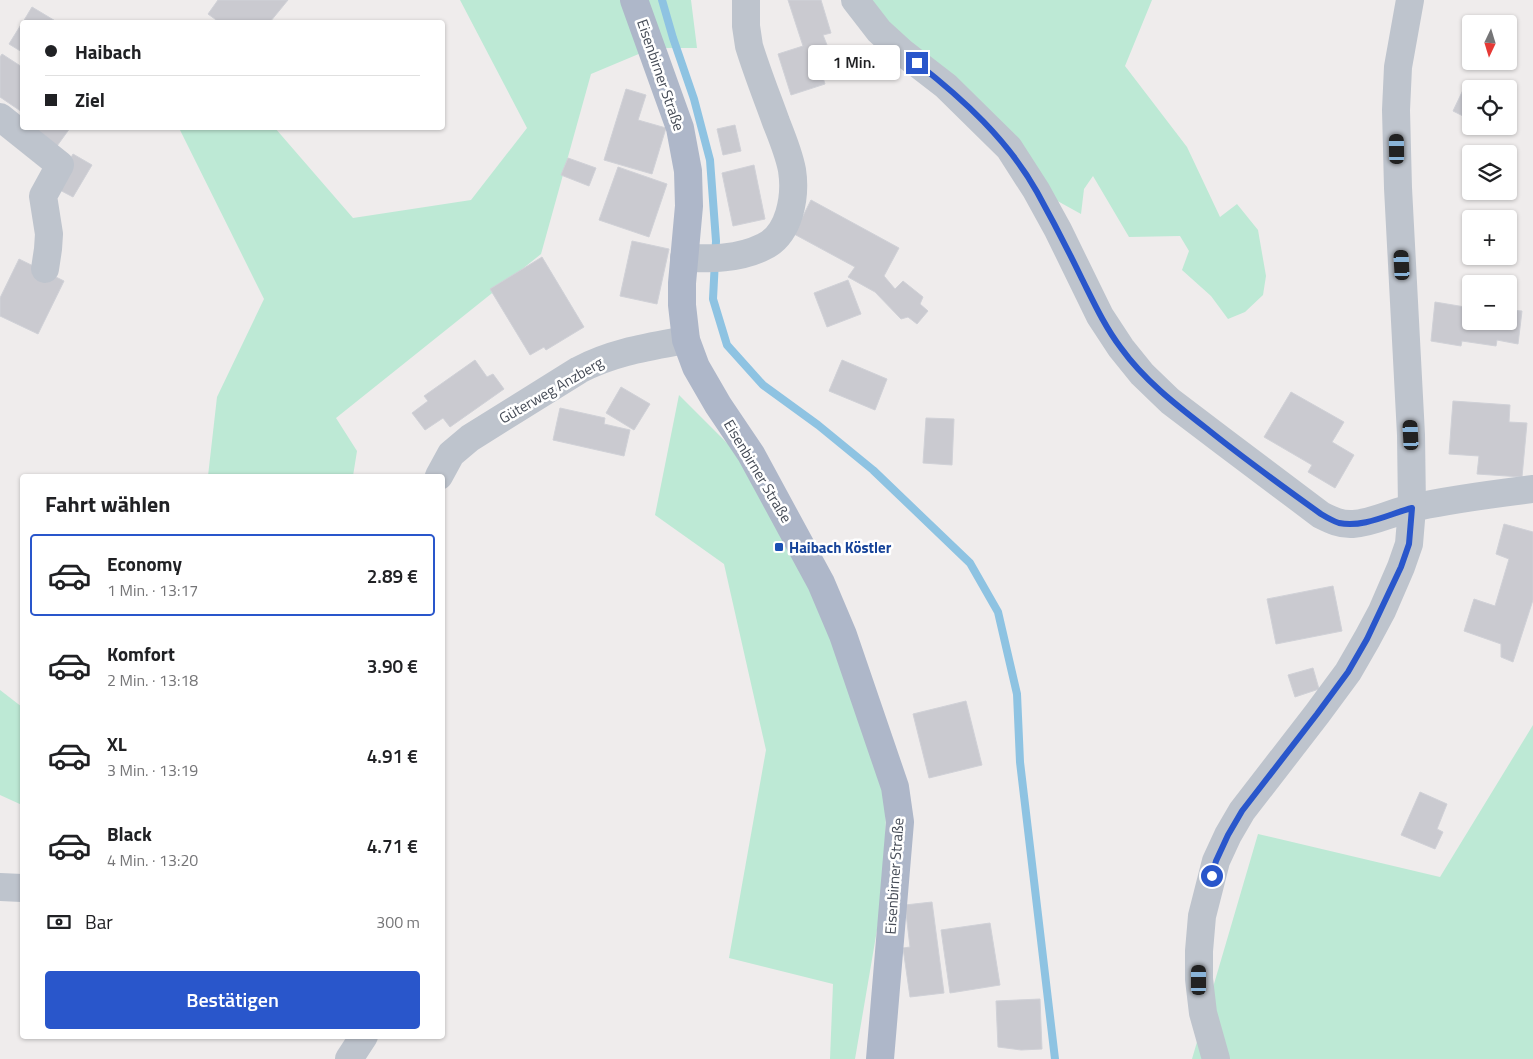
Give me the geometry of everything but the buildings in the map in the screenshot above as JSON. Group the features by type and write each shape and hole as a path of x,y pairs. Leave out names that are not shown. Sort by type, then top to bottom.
{"main road":[{"name":"Eisenbirner Straße","path":"634,0 680,128 688,171 688,206 703,258 682,283 682,305 686,340 696,366 718,405 751,454 821,583 843,634 895,787 900,822 880,1059"}],"street":[{"path":"703,258 732,257 763,248 773,240 785,224 791,211 793,192 792,169 749,46 746,26 746,0"},
{"path":"855,0 879,31 902,52 946,86 1008,148 1036,190 1058,230 1100,316 1121,348 1142,374 1170,401 1321,514 1337,522 1352,524 1367,522 1412,508 1448,500 1533,488"},
{"path":"1216,1059 1203,1013 1199,980 1199,951 1202,916 1216,861 1242,811 1348,672 1367,639 1401,567 1409,544 1412,508 1411,435 1398,188 1396,110 1398,67 1410,0"},
{"path":"0,117 60,165 43,196 49,234 44,269"},
{"name":"Güterweg Anzberg","path":"440,474 451,454 470,438 597,360 620,353 686,340"},
{"path":"0,887 20,888"},
{"path":"349,1059 362,1039"}],"green space":[{"path":"460,0 691,0 697,48 653,48 591,74 541,254 336,418 357,451 353,474 208,474 217,397 264,299 180,130 277,130 353,218 471,200 527,128"},
{"path":"854,0 1152,0 1125,66 1187,147 1220,217 1237,204 1258,230 1266,276 1263,295 1245,312 1228,319 1211,296 1182,270 1189,251 1180,236 1129,237 1093,176 1084,189 1081,214 1043,193"},
{"path":"679,395 739,455 801,564 847,677 886,793 885,883 855,1059 830,1059 833,984 729,958 766,750 724,564 655,515"},
{"path":"0,690 20,705 20,804 0,795"},
{"path":"1533,725 1533,1059 1192,1059 1258,834 1440,877"}],"waterway":[{"path":"662,0 694,99 710,160 716,241 713,299 727,345 763,385 818,425 873,470 970,563 998,612 1017,694 1020,762 1055,1059"}],"place":[{"name":"Haibach Köstler","path":"779,547"}],"route":[{"path":"917,63 946,86 1008,148 1036,190 1058,230 1100,316 1121,348 1142,374 1170,401 1321,514 1337,522 1352,524 1367,522 1412,508 1409,544 1382,611 1367,639 1348,672 1242,811 1216,861 1212,876"}]}
